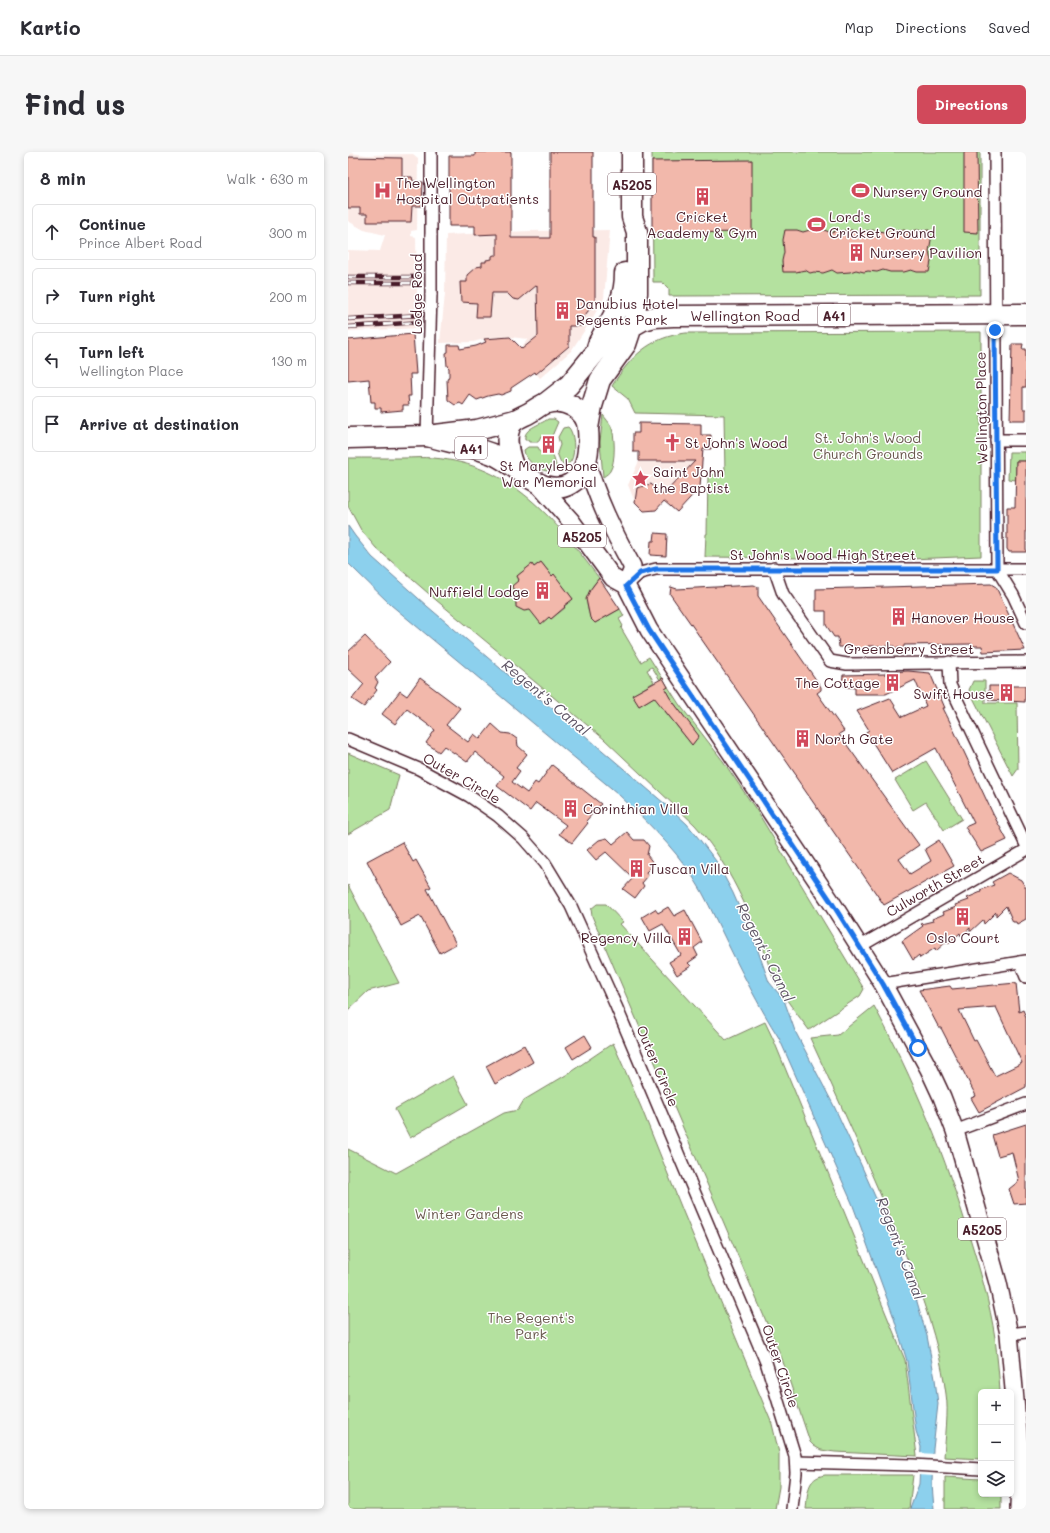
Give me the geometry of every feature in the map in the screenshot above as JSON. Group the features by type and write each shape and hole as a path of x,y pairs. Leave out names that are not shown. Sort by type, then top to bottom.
{"highway":[{"name":"A5205","path":"632,152 632,217 637,232 637,280 633,325"},
{"name":"A5205","path":"596,352 599,342 623,298 625,284 626,231 632,217"},
{"name":"A5205","path":"637,280 642,293 648,300 673,316"},
{"name":"Wellington Road","path":"546,403 569,385 596,352 620,333 648,318 673,316 1026,314"},
{"name":"A41","path":"427,436 493,454 513,466 539,485 555,488 567,486 579,476 583,470 586,460 588,428 598,384 604,372 626,344 633,325"},
{"path":"546,403 561,402 572,406 581,412 588,428"},
{"name":"A41","path":"348,438 427,436 477,430 515,420 546,403"},
{"path":"513,466 508,446 509,428 515,420"}],"main road":[{"name":"A5205","path":"586,460 599,501 632,566 632,571 626,586"},
{"name":"A5205","path":"539,485 571,521 613,578 626,586 646,624 665,654 832,903 883,984 929,1069 955,1131 998,1283 1018,1333 1014,1379 1015,1468 1019,1509"}],"street":[{"name":"Lodge Road","path":"427,436 431,294 431,152"},
{"name":"Wellington Place","path":"995,152 997,569"},
{"path":"996,440 1026,440"},
{"name":"Greenberry Street","path":"774,568 783,594 830,661 847,664 1026,662"},
{"name":"St John's Wood High Street","path":"626,586 640,573 656,569 1026,569"},
{"path":"997,569 1013,595 1026,623"},
{"path":"948,662 950,685 1026,845"},
{"name":"Outer Circle","path":"348,739 419,769 469,796 498,816 523,838 545,863 559,884 578,919 619,1013 766,1362 796,1462 796,1488 792,1509"},
{"name":"Culworth Street","path":"859,947 1026,850"},
{"path":"883,984 1023,962 1026,977"},
{"path":"955,1131 1026,1104"},
{"path":"796,1462 881,1464 978,1470"}],"shaded area":[{"path":"348,153 367,155 413,154 418,158 417,230 411,231 411,236 416,237 417,295 421,301 422,328 348,331 348,250 380,251 385,235 364,230 348,221"},
{"path":"610,230 604,298 571,351 540,378 518,351 528,339 510,337 484,339 473,342 440,343 445,294 446,235 529,231"},
{"path":"639,461 701,461 700,487 677,512 665,502 656,510 644,511 635,502 628,485"}],"green space":[{"name":"Lord's Cricket Ground","path":"652,152 980,152 980,295 669,296 669,289 662,282 653,282"},
{"name":"St. John's Wood Church Grounds","path":"981,332 981,556 911,559 705,557 708,475 725,474 724,415 635,413 628,399 612,386 626,366 642,350 662,339 673,335 686,333"},
{"path":"603,415 612,430 614,448 612,467 603,477 600,442"},
{"path":"548,419 554,419 558,422 552,436 541,436 538,442 529,442 528,440 525,440 525,436 529,430"},
{"path":"568,427 572,433 574,448 571,462 564,466 563,463 561,463 557,453 560,445 558,437 563,428"},
{"path":"528,447 538,447 541,453 553,455 557,469 548,471 536,466 526,457 524,450"},
{"path":"1009,452 1026,452 1026,461 1016,461 1016,480 1008,479"},
{"path":"348,458 429,458 461,462 486,471 509,483 529,498 548,516 599,578 591,589 587,599 590,616 595,623 620,609 624,616 619,619 623,626 621,628 641,662 649,657 663,678 660,680 652,667 647,670 654,682 633,695 639,706 659,694 672,702 665,689 668,687 667,685 679,704 723,761 757,811 864,989 860,996 809,1030 775,982 761,942 733,880 716,852 695,825 604,739 436,600 376,548 361,530 348,506","holes":["541,562 552,576 554,575 573,599 564,606 565,608 551,619 549,617 541,623 529,608 516,605 516,602 521,597 519,580 517,576 531,565 534,567","674,703 698,736 692,745 664,710"]},
{"path":"973,681 985,681 985,703 1017,703 1018,769 1013,776 969,690"},
{"path":"348,753 399,775 390,810 348,834"},
{"path":"926,761 962,819 944,830 926,802 913,810 895,780"},
{"path":"348,885 399,983 368,991 348,1010"},
{"path":"597,904 606,904 623,922 620,924 726,1040 765,1022 905,1360 917,1456 835,1452 821,1450 810,1442 781,1356 592,916 591,909"},
{"path":"874,1006 916,1091 940,1149 961,1208 988,1300 999,1372 1000,1389 978,1389 978,1459 944,1457 947,1401 937,1347 923,1301 888,1212 810,1038 838,1035"},
{"name":"The Regent's Park","path":"613,1043 772,1424 779,1453 779,1487 775,1509 348,1509 348,1149 396,1173 504,1113 518,1110 524,1100 566,1075"},
{"path":"453,1076 468,1104 410,1138 395,1109"},
{"path":"825,1475 913,1475 909,1509 806,1509 808,1492 811,1483 814,1479"},
{"path":"945,1477 978,1479 978,1497 1001,1497 1001,1509 945,1509"}],"water":[{"path":"348,526 372,557 427,606 507,674 561,715 672,810 687,824 716,861 733,893 757,948 769,982 784,1000 795,1031 834,1106 890,1230 913,1288 927,1336 938,1404 933,1449 932,1484 934,1509 910,1509 919,1484 921,1447 916,1431 907,1361 893,1315 852,1203 779,1038 750,988 697,884 685,865 667,843 617,793 391,605 348,563"}],"pier":[{"path":"919,1453 935,1454 934,1476 917,1475"}],"building":[{"path":"475,152 511,152 511,238 550,238 550,152 593,152 595,302 582,319 582,326 569,326 569,346 536,374 535,372 511,388 511,391 501,395 498,394 488,396 477,400 470,395 463,405 460,403 455,405 448,400 447,380 449,376 449,368 447,366 446,353 448,352 448,345 459,345 460,349 476,346 486,342 484,339 510,337 522,349 538,336 537,285 519,300 513,299 507,293 492,293 490,317 476,317 477,303 461,302 460,282 467,282 467,275 476,267 482,266 482,262 486,262 486,260 492,259 492,256 497,255 497,234 475,235 475,226 449,226 449,156 475,156"},
{"path":"964,152 977,152 978,233 964,232"},
{"name":"The Wellington Hospital Outpatients","path":"348,157 402,158 402,177 412,177 413,181 423,182 422,206 412,206 411,222 367,222 367,214 360,214 360,208 348,208"},
{"name":"Cricket Academy & Gym","path":"752,160 752,232 652,233 652,161"},
{"name":"Nursery Pavilion","path":"785,230 797,230 803,232 810,230 824,230 832,233 837,230 851,230 860,233 863,231 877,230 887,232 890,230 904,230 908,232 929,230 931,240 929,251 931,261 929,272 917,272 911,270 904,272 890,272 883,270 877,272 864,272 856,270 837,273 832,270 823,273 810,273 805,270 783,272 783,240"},
{"path":"413,334 416,374 410,374 411,396 408,396 409,405 403,405 403,410 381,412 381,408 375,408 375,402 371,402 369,379 348,381 348,340"},
{"path":"1012,344 1023,344 1022,349 1026,349 1026,387 1023,387 1023,409 1026,409 1026,420 1010,420"},
{"name":"St John's Wood","path":"639,423 701,424 701,435 711,435 711,449 703,449 700,487 677,512 664,501 656,510 644,511 635,502 637,488 651,484 663,495 695,461 639,461 639,452 633,452 633,433 639,433"},
{"path":"1016,461 1026,461 1026,552 1009,552 1007,549 1007,507 1015,507"},
{"path":"655,533 667,534 666,556 650,555 651,541 654,541"},
{"name":"Nuffield Lodge","path":"541,562 552,576 554,574 573,599 551,619 549,617 541,624 530,610 524,611 516,607 518,594 512,586 519,580 517,576 532,564 534,567"},
{"path":"599,578 620,609 595,623 590,618 586,599 590,590"},
{"name":"Hanover House","path":"991,584 996,587 1025,650 983,652 982,646 972,646 972,644 904,645 904,648 894,648 894,646 868,646 868,649 857,649 857,647 839,647 838,637 834,637 826,625 826,611 816,611 816,589"},
{"name":"North Gate","path":"754,585 758,587 758,596 821,687 821,690 817,693 844,731 839,734 919,845 899,859 910,874 931,861 925,849 939,840 954,866 884,905 670,594 671,587 677,589"},
{"path":"365,636 390,662 375,678 378,682 375,688 377,690 364,707 352,699 364,684 348,669 348,652"},
{"path":"908,671 930,673 945,708 943,708 993,814 1007,840 981,852 965,827 974,823 936,748 892,773 866,732 869,730 857,711 890,698 902,717 926,706 915,680 886,694 855,694 855,688 846,687 842,684 843,675 886,674 886,672"},
{"path":"420,678 460,708 446,725 468,742 474,734 480,739 492,724 502,733 510,734 517,739 518,746 527,754 516,768 520,771 512,782 527,793 535,782 538,784 552,765 601,804 586,821 588,823 572,843 559,834 566,825 536,803 530,811 497,786 504,776 475,752 467,762 444,746 439,752 426,743 435,730 407,709 395,724 382,714 400,691 407,696"},
{"path":"663,678 668,687 665,689 670,698 699,736 692,745 654,697 639,706 632,695"},
{"name":"Swift House","path":"989,686 1025,686 1025,702 989,700"},
{"name":"Tuscan Villa","path":"627,832 634,840 644,840 649,846 647,855 654,864 646,872 648,876 642,883 644,886 635,898 623,889 633,878 606,852 596,860 587,850 599,840 607,838 613,844"},
{"path":"402,842 413,862 416,860 431,887 427,889 456,944 440,953 420,916 401,926 367,861"},
{"name":"Oslo Court","path":"1008,873 1021,880 1026,888 1026,919 1017,924 1016,922 1013,922 1006,906 996,916 996,912 984,924 983,920 970,932 970,928 961,936 960,933 948,944 947,941 936,951 935,948 920,958 919,955 913,960 902,941 923,926 921,924 933,921 932,919 944,914 943,912 956,907 955,905 969,900 967,898 981,892 980,890 994,885 992,882"},
{"name":"Regency Villa","path":"668,907 674,916 685,910 702,942 694,948 698,956 688,963 691,966 677,975 669,962 681,955 663,924 650,931 642,917 655,909 658,913"},
{"path":"1016,983 1019,1012 1023,1010 1026,1017 1026,1087 979,1112 971,1098 976,1096 941,1028 939,1028 919,990 950,986 952,989","holes":["996,1007 1022,1063 995,1076 976,1040 974,1041 959,1010"]},
{"path":"585,1035 592,1047 573,1059 566,1047"},
{"path":"524,1045 533,1062 495,1084 486,1066"},
{"path":"1026,1124 1026,1203 1014,1204 1009,1189 1019,1181 1012,1152 998,1156 992,1135"}],"railway":[{"path":"348,277 417,277"},
{"path":"348,283 417,283"},
{"path":"348,319 422,315"},
{"path":"348,327 421,322"}],"place":[{"name":"The Wellington Hospital Outpatients","path":"383,190"},
{"name":"Nursery Ground","path":"860,191"},
{"name":"Cricket Academy & Gym","path":"702,196"},
{"name":"Lord's Cricket Ground","path":"816,224"},
{"name":"Nursery Pavilion","path":"857,252"},
{"name":"Danubius Hotel Regents Park","path":"563,311"},
{"name":"St John's Wood","path":"672,442"},
{"name":"St Marylebone War Memorial","path":"549,445"},
{"name":"Saint John the Baptist","path":"640,479"},
{"name":"Nuffield Lodge","path":"542,591"},
{"name":"Hanover House","path":"898,617"},
{"name":"The Cottage","path":"893,682"},
{"name":"Swift House","path":"1007,693"},
{"name":"North Gate","path":"802,738"},
{"name":"Corinthian Villa","path":"570,808"},
{"name":"Tuscan Villa","path":"636,868"},
{"name":"Oslo Court","path":"963,917"},
{"name":"Regency Villa","path":"685,937"}],"route":[{"path":"918,1048 883,984 832,903 649,630 626,586 640,573 656,569 997,569 995,330"}],"water label":[{"name":"Regent's Canal","path":"546,697"},
{"name":"Regent's Canal","path":"766,952"},
{"name":"Regent's Canal","path":"901,1248"}],"park label":[{"name":"Winter Gardens","path":"469,1213"}]}
